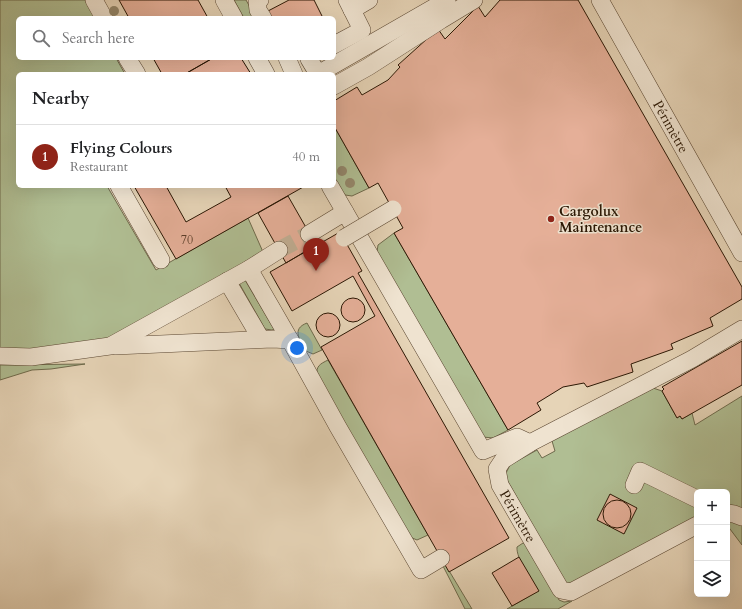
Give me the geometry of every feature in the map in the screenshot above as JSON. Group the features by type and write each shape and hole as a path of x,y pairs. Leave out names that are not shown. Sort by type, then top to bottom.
{"street":[{"path":"94,0 103,16"},
{"path":"224,0 233,16"},
{"path":"260,0 257,2 258,10 262,16"},
{"path":"336,44 362,30 349,5 370,0"},
{"path":"321,72 447,0"},
{"path":"336,85 368,67 474,0"},
{"name":"Périmètre","path":"600,0 742,253"},
{"path":"128,60 135,72"},
{"path":"258,60 265,72"},
{"path":"287,60 293,72"},
{"path":"310,60 317,72"},
{"path":"120,188 161,260"},
{"path":"331,188 483,451 517,436 530,443"},
{"path":"344,238 393,209"},
{"path":"309,234 345,212"},
{"path":"110,346 249,269 279,250"},
{"path":"249,269 421,570 441,558"},
{"path":"227,281 261,339"},
{"name":"Périmètre","path":"695,525 571,592 561,590 500,485 497,469 503,460 530,443 692,359 742,329"},
{"path":"0,356 31,357 110,346 261,339 290,340"},
{"path":"634,485 640,471 694,498"},
{"path":"730,513 742,517"}],"green space":[{"path":"0,0 85,0 94,16 16,16 16,60 117,60 124,72 16,72 16,188 108,188 156,270 248,218 263,252 112,339 35,351 0,348"},
{"path":"234,0 246,0 255,16 243,16"},
{"path":"336,130 369,188 352,196 345,195 336,182"},
{"path":"394,233 508,430 493,438 483,437 377,252 378,245"},
{"path":"245,280 274,329 265,329 239,283"},
{"path":"307,323 322,350 313,354 306,351 298,335 299,328"},
{"path":"328,360 428,535 417,540 410,537 317,375 317,369 319,366"},
{"path":"85,364 32,370 0,380 0,365"},
{"path":"647,386 662,391 677,418 680,416 682,419 692,413 695,425 742,396 742,545 730,529 730,489 694,489 694,521 571,585 566,584 507,480 506,473 510,465 537,450 542,458 555,451 552,441"},
{"path":"523,543 527,544 559,600 564,602 572,601 558,609 507,609 538,591 517,552 517,547"},
{"path":"445,564 472,609 465,609 443,566"}],"building":[{"path":"119,0 198,0 207,16 128,16"},
{"path":"289,0 314,0 322,16 271,16 268,11"},
{"name":"Cargolux Maintenance","path":"500,0 578,0 742,287 742,299 710,318 713,326 671,344 673,349 631,364 633,372 587,387 584,383 563,387 537,403 541,410 508,430 394,233 403,228 378,183 369,188 336,130 336,100 357,87 362,95 388,80 400,67 398,65 438,29 445,39 478,6 485,17"},
{"path":"154,60 210,60 188,72 161,72"},
{"path":"210,60 242,60 250,72 188,72"},
{"path":"135,188 167,188 186,222 231,197 226,188 301,188 176,259"},
{"path":"288,196 316,245 286,263 258,213"},
{"path":"340,232 362,271 358,273 509,538 449,572 321,347 375,316 353,276 292,311 270,272"},
{"path":"353,298 358,299 364,305 364,315 358,321 353,322 348,321 342,315 341,310 342,305 348,299"},
{"path":"328,313 333,314 339,320 339,330 333,336 328,337 323,336 317,330 316,325 317,320 323,314"},
{"path":"742,341 742,385 682,419 680,416 677,418 662,391 664,389 662,387"},
{"path":"610,494 637,508 624,534 597,520"},
{"path":"617,500 623,501 627,504 630,508 630,520 627,524 623,527 617,528 611,527 607,524 604,520 603,514 604,508 607,504 611,501"},
{"path":"519,557 539,591 512,606 492,573"}],"tunnel":[{"path":"279,250 309,234"}],"place":[{"name":"Cargolux Maintenance","path":"551,219"},
{"name":"Flying Colours","path":"316,271"}]}
